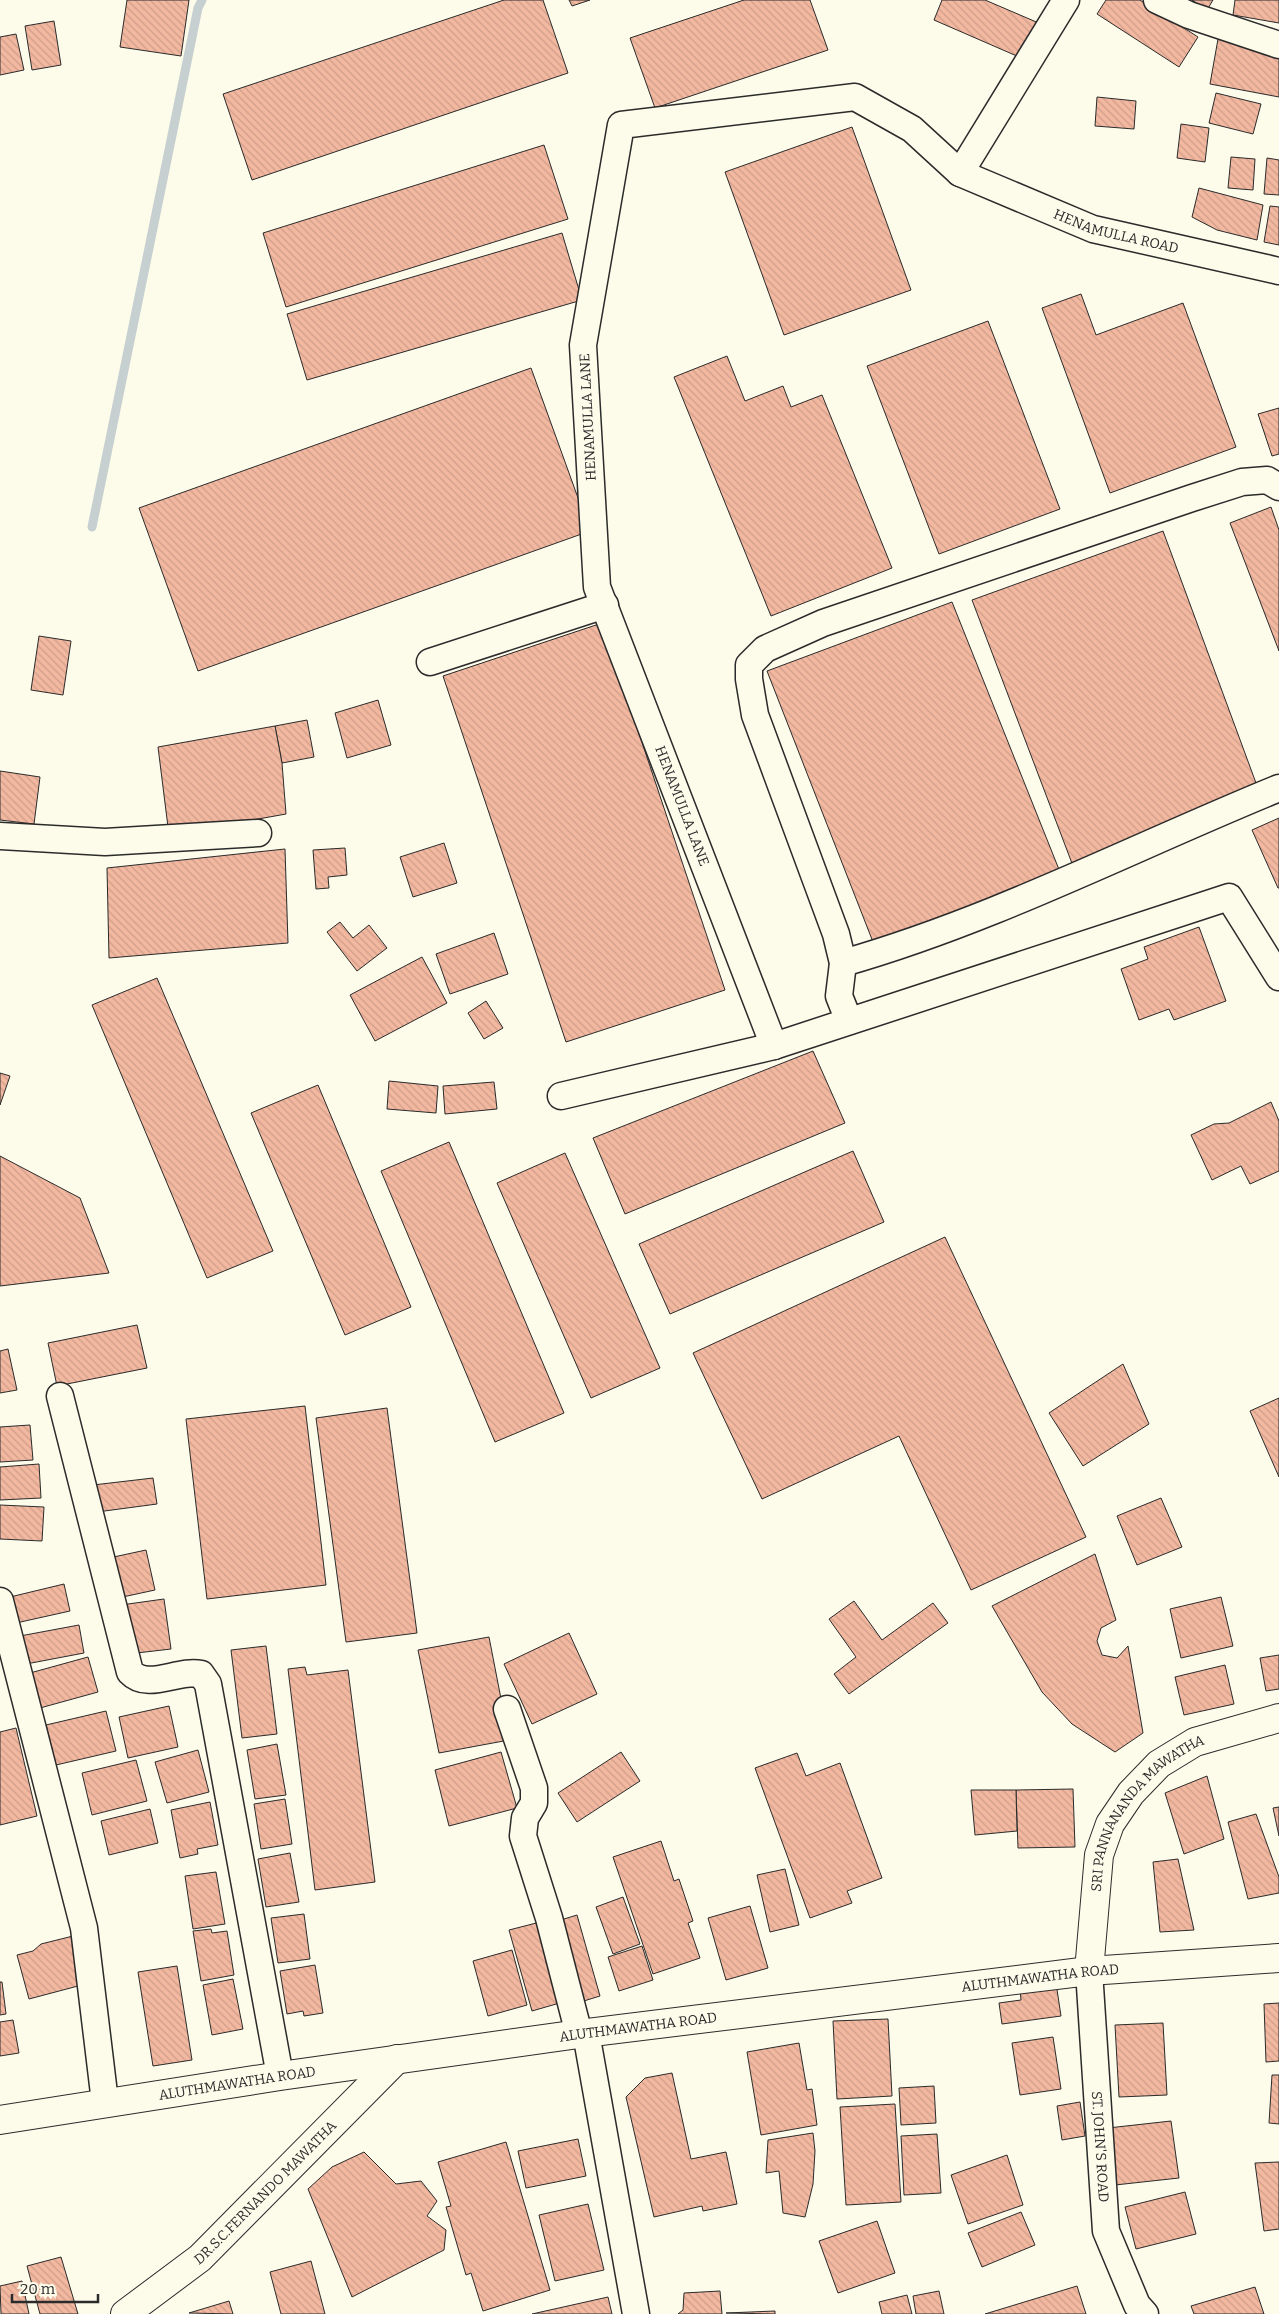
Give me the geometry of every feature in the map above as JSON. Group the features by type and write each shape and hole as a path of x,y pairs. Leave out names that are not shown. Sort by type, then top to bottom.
{"main road":[{"name":"SRI PANNANANDA MAWATHA","path":"1090,1971 1099,1855 1110,1824 1131,1793 1160,1764 1195,1742 1279,1718"},
{"name":"ALUTHMAWATHA ROAD","path":"0,2120 280,2076 583,2034 1090,1971 1279,1958"},
{"name":"DR.S.C.FERNANDO MAWATHA","path":"125,2314 200,2258 396,2059"}],"street":[{"path":"960,173 1066,0"},
{"path":"1157,0 1189,15 1279,46"},
{"name":"HENAMULLA LANE","path":"774,1046 598,587 583,345 621,125 855,97 912,129 960,173"},
{"name":"HENAMULLA ROAD","path":"960,173 1094,229 1279,271"},
{"path":"849,1021 840,996 843,963 836,934 755,715 749,679 750,665 765,649 822,623 1118,523 1242,482 1267,480 1279,487"},
{"path":"430,662 605,605"},
{"path":"843,963 1009,906 1192,823 1279,788"},
{"path":"0,836 105,842 258,833"},
{"path":"561,1096 774,1046 1229,898 1279,977"},
{"path":"60,1396 130,1672 136,1679 145,1681 192,1672 201,1674 208,1684 280,2076"},
{"path":"0,1601 84,1928 106,2102"},
{"path":"507,1709 534,1788 534,1804 525,1818 524,1836 583,2034 636,2314"},
{"name":"ST. JOHN'S ROAD","path":"1090,1971 1106,2231 1137,2305 1145,2314"}],"building":[{"path":"127,0 189,0 181,56 120,47"},
{"path":"504,0 543,0 568,73 252,180 223,94"},
{"path":"569,0 590,0 572,6"},
{"path":"744,0 810,0 828,50 655,108 630,38"},
{"path":"942,0 985,0 1041,24 1026,60 934,20"},
{"path":"1106,0 1140,0 1198,37 1179,67 1097,14"},
{"path":"1192,0 1213,0 1207,10"},
{"path":"1235,0 1279,0 1279,23 1233,15"},
{"path":"54,21 61,65 32,70 25,26"},
{"path":"16,34 24,70 0,75 0,37"},
{"path":"1218,39 1279,51 1279,97 1210,84"},
{"path":"1216,93 1261,104 1253,134 1209,123"},
{"path":"1097,97 1136,101 1134,129 1095,126"},
{"path":"1181,124 1209,128 1205,162 1177,158"},
{"path":"852,127 911,290 784,335 725,172"},
{"path":"544,145 568,219 286,307 263,233"},
{"path":"1231,157 1255,159 1253,190 1228,188"},
{"path":"1267,158 1279,160 1279,195 1264,194"},
{"path":"1199,188 1263,205 1257,240 1217,230 1192,217"},
{"path":"1270,206 1279,207 1279,245 1264,242"},
{"path":"562,233 582,300 307,380 287,314"},
{"path":"1081,294 1096,335 1183,303 1236,447 1110,493 1042,308"},
{"path":"988,321 1060,509 939,554 867,366"},
{"path":"727,356 745,401 783,386 791,407 822,395 892,568 771,616 674,377"},
{"path":"531,368 590,531 198,671 139,508"},
{"path":"1279,408 1279,454 1272,456 1258,414"},
{"path":"1271,507 1279,530 1279,651 1230,523"},
{"path":"1163,531 1256,783 1073,866 972,600"},
{"path":"952,602 1060,872 873,942 767,671"},
{"path":"602,623 725,990 566,1042 443,676"},
{"path":"39,636 71,641 63,695 31,690"},
{"path":"378,700 391,745 347,758 335,713"},
{"path":"307,720 314,757 282,763 275,726"},
{"path":"275,726 282,763 286,814 169,835 158,747"},
{"path":"0,771 40,777 34,824 0,820"},
{"path":"1279,818 1279,888 1278,888 1252,830"},
{"path":"444,843 457,883 413,897 400,857"},
{"path":"345,848 347,875 328,877 329,888 316,889 313,850"},
{"path":"285,849 288,943 109,958 107,868"},
{"path":"340,922 353,938 369,925 387,948 357,971 327,932"},
{"path":"1199,927 1226,1001 1174,1020 1169,1009 1139,1020 1121,969 1148,959 1144,947"},
{"path":"494,933 508,974 450,994 436,954"},
{"path":"422,957 447,1003 375,1041 350,995"},
{"path":"157,978 273,1251 207,1278 92,1005"},
{"path":"486,1001 503,1028 484,1039 468,1013"},
{"path":"813,1051 845,1123 625,1214 593,1138"},
{"path":"0,1073 10,1076 0,1105"},
{"path":"389,1081 438,1086 436,1113 387,1109"},
{"path":"494,1082 497,1109 445,1114 443,1086"},
{"path":"318,1085 411,1307 345,1335 251,1113"},
{"path":"1271,1102 1279,1121 1279,1171 1250,1184 1241,1166 1212,1180 1191,1135 1214,1124 1229,1123"},
{"path":"449,1142 564,1413 495,1442 381,1171"},
{"path":"853,1151 884,1222 670,1314 639,1244"},
{"path":"565,1153 660,1368 591,1398 497,1183"},
{"path":"0,1156 80,1198 109,1273 0,1286"},
{"path":"945,1237 1086,1537 971,1590 899,1436 762,1499 693,1353"},
{"path":"137,1325 147,1368 57,1386 48,1343"},
{"path":"8,1349 17,1390 0,1393 0,1351"},
{"path":"1123,1364 1149,1424 1083,1466 1049,1413"},
{"path":"1279,1398 1279,1477 1250,1411"},
{"path":"305,1406 326,1585 207,1599 186,1419"},
{"path":"387,1408 417,1633 346,1642 316,1418"},
{"path":"30,1425 33,1460 0,1462 0,1427"},
{"path":"39,1464 41,1498 0,1500 0,1467"},
{"path":"153,1478 157,1504 97,1512 93,1485"},
{"path":"1161,1498 1182,1547 1137,1565 1117,1516"},
{"path":"0,1505 44,1507 42,1541 0,1539"},
{"path":"146,1550 155,1590 118,1598 109,1558"},
{"path":"1095,1554 1116,1620 1101,1628 1097,1641 1102,1655 1117,1658 1128,1646 1143,1733 1115,1752 1072,1724 1042,1692 992,1606"},
{"path":"64,1584 70,1611 16,1623 10,1597"},
{"path":"1221,1597 1233,1646 1181,1658 1170,1609"},
{"path":"164,1599 171,1649 128,1654 121,1605"},
{"path":"854,1601 882,1640 933,1603 948,1623 849,1694 834,1674 856,1657 829,1619"},
{"path":"79,1625 84,1653 26,1664 20,1636"},
{"path":"569,1633 597,1694 532,1724 504,1664"},
{"path":"489,1637 509,1740 439,1753 418,1650"},
{"path":"266,1646 277,1734 242,1738 231,1650"},
{"path":"1279,1655 1279,1689 1266,1691 1260,1658"},
{"path":"88,1657 98,1692 40,1708 30,1673"},
{"path":"1225,1665 1234,1704 1184,1715 1175,1677"},
{"path":"305,1667 307,1675 348,1670 375,1882 315,1890 288,1669"},
{"path":"169,1706 178,1747 128,1758 119,1717"},
{"path":"106,1711 116,1751 56,1765 46,1725"},
{"path":"16,1728 37,1816 0,1825 0,1732"},
{"path":"277,1744 286,1795 255,1799 247,1750"},
{"path":"198,1750 209,1792 167,1803 155,1762"},
{"path":"501,1752 517,1808 449,1826 435,1770"},
{"path":"621,1752 640,1781 577,1822 558,1793"},
{"path":"797,1753 806,1776 840,1763 882,1878 847,1891 852,1903 810,1918 755,1768"},
{"path":"136,1760 147,1801 92,1815 82,1773"},
{"path":"1207,1776 1224,1839 1184,1854 1165,1793"},
{"path":"1073,1789 1075,1847 1018,1848 1016,1790"},
{"path":"971,1790 1016,1790 1017,1831 975,1835"},
{"path":"285,1799 292,1844 261,1849 254,1804"},
{"path":"210,1802 218,1845 197,1849 198,1854 180,1858 171,1810"},
{"path":"1279,1807 1279,1836 1273,1808"},
{"path":"150,1809 158,1843 109,1855 101,1821"},
{"path":"1256,1814 1279,1877 1279,1893 1248,1899 1228,1822"},
{"path":"661,1841 674,1881 679,1879 693,1921 688,1923 700,1958 653,1974 613,1857"},
{"path":"290,1853 299,1902 266,1907 258,1859"},
{"path":"1178,1859 1194,1930 1160,1932 1153,1862"},
{"path":"785,1869 799,1925 770,1932 757,1875"},
{"path":"216,1872 225,1924 193,1929 185,1876"},
{"path":"623,1897 640,1944 613,1954 596,1907"},
{"path":"750,1906 768,1968 726,1980 708,1918"},
{"path":"304,1914 310,1959 278,1963 271,1918"},
{"path":"577,1915 600,1996 574,2004 551,1923"},
{"path":"548,1920 570,2000 532,2011 509,1930"},
{"path":"211,1929 212,1933 227,1931 234,1975 201,1981 193,1931"},
{"path":"73,1936 84,1974 76,1976 78,1986 29,1999 17,1955 33,1951 41,1944"},
{"path":"642,1946 653,1980 619,1991 608,1957"},
{"path":"512,1950 527,2005 488,2016 473,1961"},
{"path":"315,1965 323,2013 304,2016 303,2011 287,2014 280,1971"},
{"path":"177,1966 192,2060 153,2066 138,1972"},
{"path":"233,1979 243,2029 212,2035 203,1985"},
{"path":"0,1982 2,1982 6,2014 0,2015"},
{"path":"1056,1983 1061,2016 1002,2024 999,2003 1021,2000 1020,1989"},
{"path":"1279,2003 1279,2061 1266,2062 1264,2004"},
{"path":"888,2019 892,2096 837,2099 833,2021"},
{"path":"13,2020 19,2053 0,2056 0,2022"},
{"path":"1163,2023 1167,2095 1119,2097 1115,2025"},
{"path":"1053,2037 1061,2089 1020,2095 1012,2043"},
{"path":"799,2043 807,2090 812,2089 817,2125 761,2135 747,2052"},
{"path":"672,2073 691,2159 726,2152 737,2204 703,2211 702,2206 654,2217 626,2097 645,2078"},
{"path":"1272,2075 1279,2075 1279,2124 1269,2123"},
{"path":"934,2086 936,2123 901,2125 899,2088"},
{"path":"1080,2102 1085,2136 1062,2140 1057,2106"},
{"path":"895,2104 901,2202 846,2205 840,2107"},
{"path":"1171,2121 1179,2178 1115,2185 1108,2128"},
{"path":"813,2133 815,2151 813,2184 805,2217 783,2213 779,2171 766,2173 768,2140"},
{"path":"937,2134 941,2193 904,2195 901,2136"},
{"path":"578,2139 586,2176 526,2188 518,2151"},
{"path":"506,2142 550,2290 483,2311 471,2273 466,2275 446,2207 451,2206 438,2162"},
{"path":"364,2152 396,2184 421,2181 437,2201 427,2216 446,2230 444,2250 352,2297 308,2189 332,2167"},
{"path":"1007,2155 1023,2205 968,2224 951,2175"},
{"path":"1279,2162 1279,2229 1264,2231 1255,2163"},
{"path":"1185,2192 1196,2234 1136,2249 1125,2207"},
{"path":"588,2204 604,2270 555,2281 539,2215"},
{"path":"1021,2212 1035,2245 982,2267 968,2233"},
{"path":"877,2221 895,2273 838,2293 819,2241"},
{"path":"61,2257 78,2314 40,2314 27,2266"},
{"path":"311,2261 325,2314 281,2314 270,2272"},
{"path":"22,2281 29,2314 1,2314 0,2286"},
{"path":"1077,2286 1086,2314 985,2314"},
{"path":"1255,2287 1264,2314 1194,2314 1191,2306"},
{"path":"720,2291 722,2314 678,2314 683,2310 684,2293"},
{"path":"939,2291 944,2314 916,2314 913,2296"},
{"path":"907,2295 912,2314 882,2314 879,2302"},
{"path":"608,2297 612,2314 532,2314"},
{"path":"229,2301 233,2314 189,2313"},
{"path":"775,2311 775,2314 726,2313"}],"waterway":[{"path":"92,527 198,8 202,0"}]}
